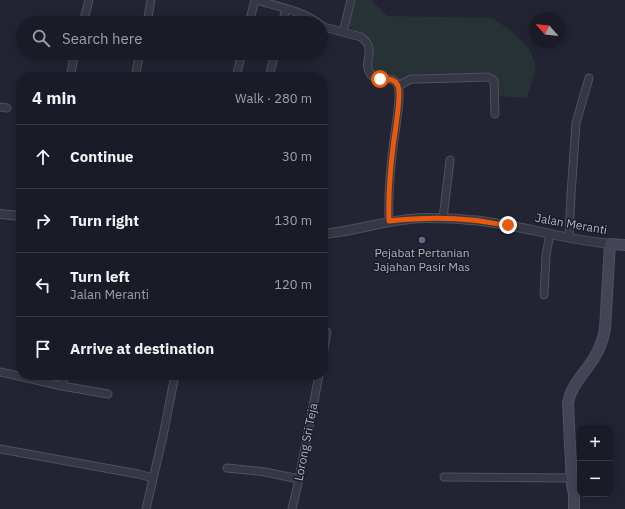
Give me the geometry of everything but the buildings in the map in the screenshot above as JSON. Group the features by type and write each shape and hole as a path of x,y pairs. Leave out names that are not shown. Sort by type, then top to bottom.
{"main road":[{"name":"Jalan Meranti","path":"610,244 625,245"},
{"path":"569,508 569,494 572,482 568,403 569,396 595,357 603,338 605,329 610,244"}],"street":[{"path":"85,16 89,0"},
{"path":"148,16 151,0"},
{"path":"251,16 256,0 305,16"},
{"path":"343,32 351,0"},
{"path":"284,16 286,9"},
{"path":"328,29 361,37 368,43 368,69 370,74 380,79 390,79 398,86 399,101 389,188 389,221"},
{"path":"71,72 74,60"},
{"path":"136,72 139,60"},
{"path":"237,72 240,60"},
{"path":"270,72 273,60"},
{"path":"398,86 411,79 490,78 494,81 495,114"},
{"path":"569,237 576,123 588,78"},
{"path":"443,218 450,160"},
{"path":"0,214 16,216"},
{"name":"Jalan Meranti","path":"328,233 351,230 389,221 443,218 508,225 592,242 610,244"},
{"path":"544,295 546,255 550,234"},
{"path":"0,372 16,376"},
{"path":"35,380 108,394"},
{"path":"62,386 63,380"},
{"path":"146,509 174,380"},
{"name":"Lorong Sri Teja","path":"292,509 318,380"},
{"path":"0,449 153,478"},
{"path":"227,468 265,472 299,479"},
{"path":"444,477 572,482"}],"shaded area":[{"path":"356,0 371,0 387,16 493,18 511,31 529,48 536,67 527,98 498,96 496,76 415,75 399,82 389,76 372,73 370,67 372,43 351,29 349,21"}],"place":[{"name":"Pejabat Pertanian Jajahan Pasir Mas","path":"422,240"}],"route":[{"path":"380,79 390,79 395,82 399,91 389,188 389,221 443,218 508,225"}]}
